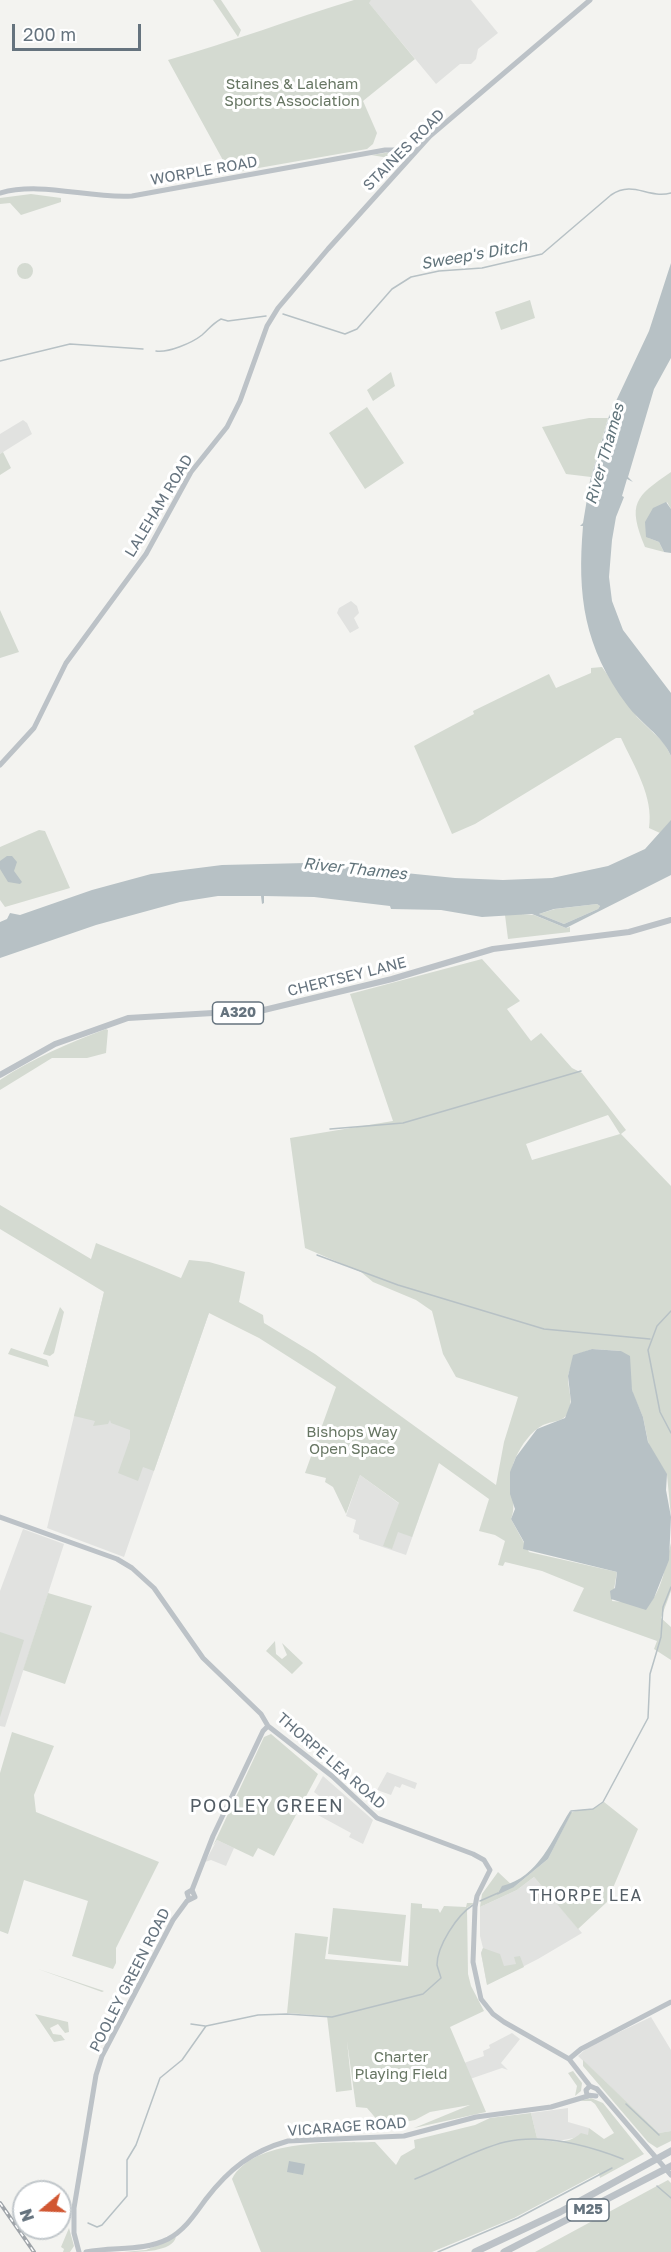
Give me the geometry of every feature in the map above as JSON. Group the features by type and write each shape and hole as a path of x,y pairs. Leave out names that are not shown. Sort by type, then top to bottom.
{"highway":[{"name":"M25","path":"475,2252 560,2212 671,2151"},
{"name":"M25","path":"504,2252 671,2166"}],"main road":[{"name":"STAINES ROAD","path":"278,308 430,136 590,0"},
{"name":"WORPLE ROAD","path":"0,193 21,189 91,196 132,196 386,150 395,150 408,159"},
{"name":"LALEHAM ROAD","path":"0,765 24,742 41,718 66,663 146,554 191,472 227,427 240,401 267,326 278,308"},
{"name":"CHERTSEY LANE","path":"0,1075 55,1044 128,1018 163,1014 264,1010 392,980 493,949 629,932 671,920"},
{"name":"THORPE LEA ROAD","path":"0,1516 111,1556 130,1566 149,1583 203,1658 261,1714 268,1726 332,1776 377,1818 484,1860 490,1870 476,1900 473,1952 475,1977 481,1999 493,2014 504,2022 569,2059"},
{"name":"POOLEY GREEN ROAD","path":"79,2252 74,2233 74,2208 99,2066 173,1920 189,1899 187,1893 192,1890 213,1836 264,1729 268,1726"},
{"path":"671,2002 581,2049 569,2059 590,2086 597,2089 671,2175"},
{"path":"587,2094 590,2086"},
{"path":"597,2089 596,2096 607,2103"},
{"name":"VICARAGE ROAD","path":"86,2252 140,2248 170,2238 184,2227 233,2168 254,2153 270,2146 288,2141 404,2136 476,2117 574,2100 587,2094 596,2096"}],"shaded area":[{"path":"371,0 471,0 498,33 478,49 476,59 471,64 460,64 436,84 368,2"},
{"path":"23,420 32,434 0,454 0,434"},
{"path":"351,601 357,606 359,613 354,618 359,628 350,633 337,613 339,608"},
{"path":"104,1292 209,1313 124,1557 47,1528"},
{"path":"360,1475 419,1518 406,1555 359,1539 359,1535 353,1532 356,1520 346,1516"},
{"path":"23,1529 64,1544 5,1727 0,1726 0,1591"},
{"path":"387,1772 417,1783 415,1789 402,1784 400,1788 395,1786 391,1795 377,1790"},
{"path":"323,1776 373,1820 363,1844 349,1837 351,1833 305,1808 310,1799 322,1808 327,1802 314,1792"},
{"path":"217,1840 234,1848 226,1866 211,1860 205,1862"},
{"path":"534,1877 582,1933 487,1985 481,1953 483,1948 480,1936 480,1907 517,1890"},
{"path":"651,2017 671,2050 671,2131 659,2133 578,2056 588,2047"},
{"path":"512,2033 520,2039 501,2063 508,2070 502,2068 470,2079 464,2063 484,2056 483,2051 490,2048 489,2045"},
{"path":"568,2108 568,2122 589,2128 589,2135 553,2142 537,2138 531,2113"}],"green space":[{"path":"213,0 221,0 241,30 238,37"},
{"name":"Staines & Laleham Sports Association","path":"354,0 371,0 369,3 415,59 363,101 377,133 373,144 367,149 230,173 168,60"},
{"path":"391,152 399,159 388,173 392,165 389,158 371,155"},
{"path":"31,194 61,198 61,202 21,215 10,203 0,204 0,198"},
{"path":"25,263 33,271 25,279 17,271"},
{"path":"530,300 535,318 501,330 495,312"},
{"path":"391,372 395,386 373,401 367,390"},
{"path":"367,407 404,463 365,489 329,433"},
{"path":"589,418 608,418 591,477 566,474 542,427"},
{"path":"3,452 11,468 0,475 0,454"},
{"path":"671,472 671,509 667,502 649,538 659,542 664,552 645,547 636,520 636,511 642,495"},
{"path":"0,610 19,652 0,658"},
{"path":"602,667 637,717 664,743 671,756 671,821 660,833 649,828 649,805 642,782 621,738 616,738 475,824 452,834 414,746 474,714 473,711 549,674 556,688 591,673 591,668"},
{"path":"39,830 45,831 70,888 5,907 0,900 0,847"},
{"path":"597,904 600,906 598,909 564,924 539,914 555,909"},
{"path":"505,915 534,915 566,928 570,927 570,932 508,939"},
{"name":"Bishops Way Open Space","path":"482,959 520,1001 507,1009 531,1041 541,1033 572,1068 582,1073 626,1130 621,1134 671,1186 671,1517 667,1475 649,1446 643,1417 633,1394 621,1351 592,1349 573,1356 568,1378 570,1403 566,1415 534,1431 516,1457 511,1475 513,1512 511,1519 529,1552 617,1572 612,1601 649,1604 661,1583 671,1543 671,1591 661,1618 671,1627 671,1660 654,1649 657,1641 573,1611 584,1588 542,1571 505,1562 503,1566 498,1565 505,1541 495,1535 479,1531 489,1499 439,1463 412,1537 398,1532 392,1549 383,1546 399,1503 360,1475 346,1514 333,1487 325,1482 326,1478 305,1473 336,1387 259,1338 209,1313 154,1471 143,1467 138,1481 118,1473 130,1439 130,1430 111,1423 110,1420 108,1424 93,1426 95,1421 74,1416 104,1292 0,1229 0,1205 91,1259 96,1243 181,1278 189,1260 209,1262 245,1272 239,1302 263,1315 264,1323 315,1354 496,1485 504,1442 518,1397 456,1377 443,1354 432,1311 416,1300 373,1282 361,1272 305,1248 290,1138 393,1121 350,994","holes":["608,1115 620,1134 532,1160 526,1144"]},
{"path":"108,1030 106,1053 87,1058 52,1058 0,1090 0,1080 25,1065"},
{"path":"60,1307 64,1312 54,1353 50,1356 43,1354"},
{"path":"11,1348 47,1360 49,1367 8,1354"},
{"path":"48,1593 92,1606 65,1684 23,1670"},
{"path":"0,1632 24,1640 0,1717"},
{"path":"275,1641 276,1654 282,1659 287,1655 282,1643 303,1663 292,1674 266,1651"},
{"path":"12,1732 54,1746 34,1795 36,1812 159,1862 116,1948 116,1963 113,1969 72,1956 88,1901 24,1880 8,1934 0,1931 0,1773"},
{"path":"271,1734 318,1774 274,1856 258,1848 253,1857 217,1840 213,1846 264,1737"},
{"path":"604,1802 638,1829 607,1902 578,1929 534,1877 517,1890 480,1907 482,1894 498,1872 514,1887 548,1859 571,1813 593,1808"},
{"name":"Charter Playing Field","path":"411,1903 422,1904 422,1908 438,1909 440,1913 444,1906 466,1907 467,1903 474,1903 467,1908 468,1974 471,1986 484,2011 450,2027 486,2112 414,2128 470,2105 430,2112 415,2120 399,2123 379,2122 367,2108 356,2107 347,2041 352,2090 336,2092 327,2016 287,2013 295,1933 328,1937 325,1959 408,1966"},
{"path":"333,1908 406,1915 401,1962 328,1954"},
{"path":"483,1948 500,1954 504,1966 516,1964 514,1957 520,1956 524,1967 487,1985 481,1953"},
{"path":"38,1969 104,1991 102,1992"},
{"path":"35,2014 68,2022 69,2032 65,2033 58,2024 50,2028 53,2034 61,2035 65,2040 54,2042"},
{"path":"583,2060 659,2133 671,2131 671,2141 657,2148 648,2142 583,2066"},
{"path":"573,2071 582,2083 581,2091 575,2096 577,2086 568,2073"},
{"path":"591,2098 603,2103 644,2154 600,2178 599,2173 514,2218 432,2252 261,2252 232,2179 243,2166 258,2156 276,2150 318,2143 375,2142 396,2165 401,2156 415,2148 414,2140 475,2125 490,2118 531,2113 537,2138 565,2141 581,2133 588,2135 589,2128 604,2139 614,2133 595,2104 591,2101 580,2101"},
{"path":"668,2180 671,2183 671,2252 535,2252"},
{"path":"176,2237 169,2246 147,2251 124,2252 146,2250"},
{"path":"72,2239 74,2246 70,2252 63,2252 64,2249 61,2247 64,2240"}],"water":[{"name":"River Thames","path":"671,263 671,358 654,389 628,477 633,482 627,479 622,496 624,497 616,517 609,577 612,601 623,630 671,693 671,756 657,735 627,705 601,662 587,620 583,598 581,551 583,526 580,526 583,523 590,481 609,416 649,331"},
{"path":"666,502 671,509 671,553 664,552 659,542 646,537 645,522 653,508"},
{"name":"River Thames","path":"671,820 671,875 566,928 532,914 482,917 441,910 391,909 390,906 314,897 264,896 262,904 261,896 218,896 180,902 96,925 0,958 0,922 7,919 10,913 20,915 92,890 151,874 222,865 306,863 455,878 503,880 552,878 608,866 645,849","holes":["597,904 600,906 564,924 539,914 554,909"]},
{"path":"7,856 12,856 17,862 14,871 22,882 20,884 8,882 0,869 0,861"},
{"path":"592,1349 621,1351 630,1356 632,1390 643,1417 648,1442 667,1474 666,1490 671,1517 669,1560 654,1598 646,1610 611,1599 610,1591 615,1588 617,1572 523,1549 524,1542 511,1519 515,1509 510,1494 510,1472 516,1457 537,1429 565,1418 571,1402 568,1376 573,1355"},
{"path":"570,1811 572,1812 548,1859 514,1887 497,1895 502,1886 515,1881 535,1866"},
{"path":"289,2161 305,2164 303,2175 287,2172"}],"waterway":[{"name":"Sweep's Ditch","path":"283,314 345,334 357,329 392,289 411,277 439,271 482,268 542,254 611,195 619,191 634,189 655,194 671,193"},
{"name":"Sweep's Ditch","path":"156,351 180,347 202,335 221,319 228,321 266,316"},
{"name":"Sweep's Ditch","path":"0,361 70,344 143,349"},
{"path":"330,1129 403,1123 581,1071"},
{"path":"317,1255 398,1285 544,1329 650,1339"},
{"path":"671,1311 657,1326 648,1350 660,1412 671,1433"},
{"path":"571,1811 593,1809 603,1802 648,1718 650,1674 661,1637 663,1607 671,1587"},
{"path":"480,1901 498,1893"},
{"path":"88,2223 97,2227 102,2225 127,2196 127,2160 136,2145 160,2078 182,2060 206,2026 258,2015 332,2017 423,1994 441,1978 437,1965 444,1940 461,1916 473,1905"},
{"path":"191,2024 205,2026"},
{"path":"626,2104 659,2135"},
{"path":"415,2179 483,2149 520,2140 565,2142 623,2159"},
{"path":"438,2252 518,2218 612,2168"},
{"path":"657,2186 671,2198"}],"railway":[{"path":"0,2203 34,2252"}],"district":[{"name":"POOLEY GREEN","path":"267,1806"},
{"name":"THORPE LEA","path":"586,1896"}]}
